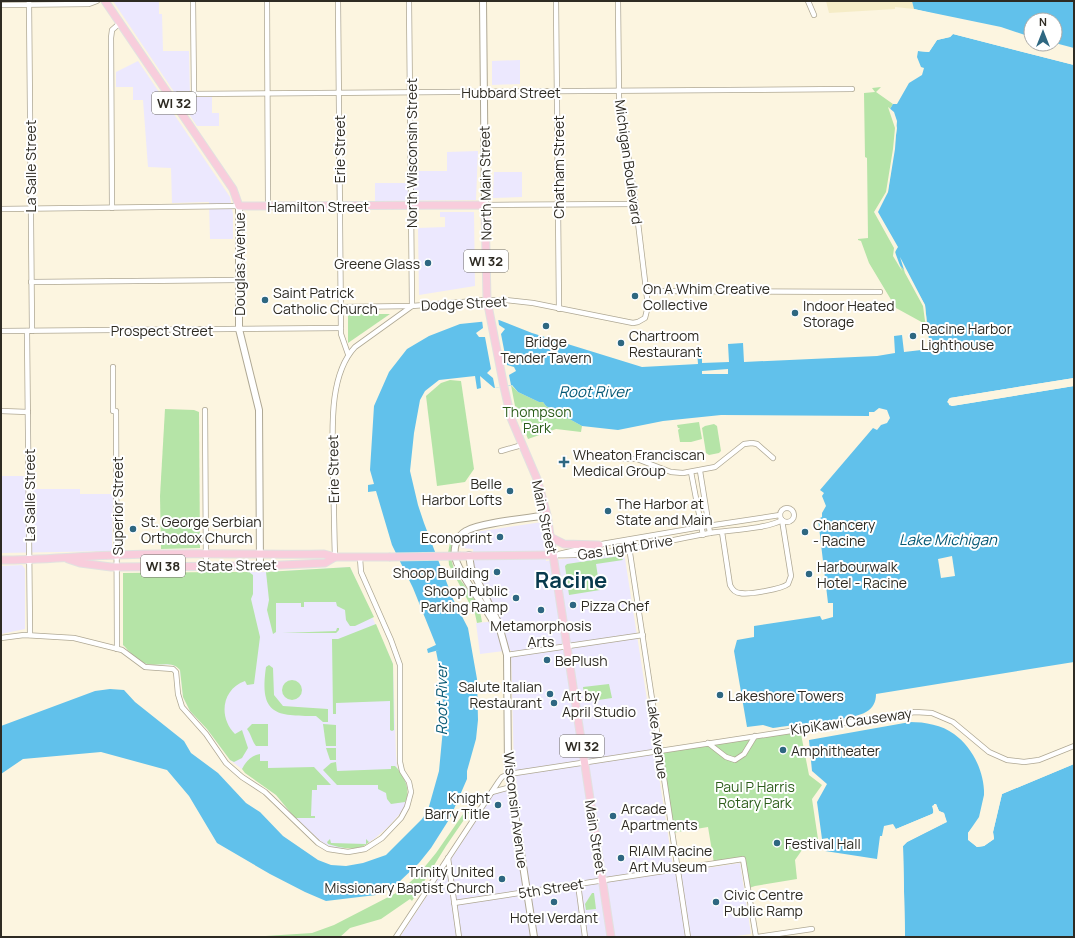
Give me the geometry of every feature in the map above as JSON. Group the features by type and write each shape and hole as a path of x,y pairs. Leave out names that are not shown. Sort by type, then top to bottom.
{"main road":[{"name":"Douglas Avenue","path":"105,1 233,189 239,206"},
{"name":"Hamilton Street","path":"239,206 485,205"},
{"name":"North Main Street","path":"485,205 487,300 504,387"},
{"name":"Main Street","path":"504,387 511,418 537,479 547,515 611,937"},
{"path":"550,536 564,544 599,545"},
{"name":"State Street","path":"1,560 29,560 117,555 324,554 335,557 360,558 553,555"},
{"name":"State Street","path":"67,558 80,563 118,566 260,566 325,563 335,557"}],"street":[{"path":"1,5 29,3 89,4 97,1"},
{"path":"193,1 194,93"},
{"path":"267,1 268,206"},
{"name":"Erie Street","path":"335,557 333,409 341,372 348,354 342,341 340,307 338,1"},
{"name":"North Wisconsin Street","path":"409,1 412,306"},
{"name":"North Main Street","path":"483,1 485,205"},
{"name":"Chatham Street","path":"556,1 559,309"},
{"name":"Michigan Boulevard","path":"618,1 619,91 648,310 648,314 642,321"},
{"path":"808,1 814,15"},
{"name":"La Salle Street","path":"29,3 31,209 28,412 30,635"},
{"path":"112,208 111,40 112,31 120,23"},
{"name":"Hubbard Street","path":"171,99 178,94 194,93 410,93 852,89"},
{"name":"Hamilton Street","path":"485,205 635,204"},
{"name":"Hamilton Street","path":"1,209 239,206"},
{"name":"Douglas Avenue","path":"239,206 239,329 259,410 260,566"},
{"path":"31,282 239,280"},
{"path":"646,291 880,292"},
{"name":"Dodge Street","path":"348,354 355,347 412,306 487,300 520,301 626,322 642,321"},
{"path":"340,307 412,306"},
{"name":"Prospect Street","path":"1,331 341,328"},
{"name":"Superior Street","path":"113,367 114,411 116,411 118,566 117,649"},
{"path":"205,410 206,566"},
{"path":"1,411 28,412"},
{"path":"625,459 637,459 677,473 700,471 715,467 748,443 757,444 773,458"},
{"path":"501,451 522,445"},
{"path":"700,471 710,533"},
{"path":"691,472 703,535"},
{"name":"Wisconsin Avenue","path":"501,635 459,568 455,559 456,545 463,533 475,526 547,515"},
{"path":"722,532 730,585 735,591 741,594 781,588 788,584 791,576 781,517"},
{"name":"Gas Light Drive","path":"553,555 709,525 781,517"},
{"name":"Gas Light Drive","path":"553,555 577,555 629,548 775,523 781,517"},
{"name":"Lake Avenue","path":"628,540 688,937"},
{"name":"Wisconsin Avenue","path":"469,556 471,568 498,622 508,655 509,774 534,937"},
{"path":"1,638 18,635 30,635 74,638 122,650 142,666 171,668 174,670 179,698 184,710 202,730 226,763 242,777 270,796 318,843 335,851 354,851 370,846 389,831 405,812 409,802 410,786 400,762 400,665 391,640 361,572 360,558"},
{"path":"508,655 642,635"},
{"name":"KipiKawi Causeway","path":"509,774 585,764 708,743 897,714 921,712 939,716 953,722 987,750 1007,760 1024,762 1039,760 1074,746"},
{"path":"708,743 726,757 737,760 744,754 755,736"},
{"path":"396,937 502,777 509,774"},
{"path":"492,792 511,787"},
{"path":"448,858 459,937"},
{"name":"5th Street","path":"454,903 743,859 757,937"},
{"path":"578,884 585,937"},
{"path":"757,937 812,929"}],"shaded area":[{"path":"113,1 159,1 159,14 162,14 163,51 189,51 190,97 212,97 212,113 219,113 219,126 197,126"},
{"path":"520,60 520,84 492,85 492,61"},
{"path":"138,61 230,197 233,214 233,239 210,239 209,202 172,203 171,168 148,167 143,100 133,100 133,87 116,87 116,72"},
{"path":"478,151 476,200 375,201 375,183 415,183 415,171 447,171 447,152"},
{"path":"494,172 522,172 522,197 493,198"},
{"path":"440,212 474,212 475,286 419,295 418,228 445,227 445,217 440,217"},
{"path":"1,476 24,476 24,489 80,489 80,494 113,494 112,551 1,553"},
{"path":"542,522 546,561 624,552 674,873 740,863 751,934 728,937 400,937 494,793 517,786 514,769 511,650 480,654 476,623 498,621 474,568 473,549 461,548 461,541 469,533"},
{"path":"22,565 25,569 25,629 1,634 1,566"},
{"path":"350,567 393,664 397,767 406,782 407,792 405,808 388,827 374,839 364,845 347,848 335,848 325,845 295,818 276,795 230,760 207,729 190,711 183,697 180,670 177,667 172,665 145,664 123,645 201,572 266,572"}],"green space":[{"path":"881,87 876,92 893,104 890,109 896,120 897,262 905,271 925,305 927,325 896,308 869,263 861,241 858,240 868,238 867,158 865,157 864,93 875,92 872,88"},
{"path":"348,314 390,314 348,343"},
{"path":"450,380 461,381 474,469 465,482 437,486 426,396 441,383"},
{"name":"Thompson Park","path":"511,385 518,392 539,402 543,402 546,406 582,426 581,432 556,429 528,439 516,408 517,407 515,406"},
{"path":"165,409 194,410 199,412 200,548 161,549 160,496"},
{"path":"699,422 702,439 691,442 680,442 678,430 680,428 678,428 677,425"},
{"path":"714,424 717,426 721,451 719,453 709,455 706,453 702,428"},
{"path":"451,537 454,537 451,551 452,562 456,572 479,610 482,622 477,623 475,614 449,565 448,553"},
{"path":"620,556 623,560 596,564 600,590 569,595 565,566 567,564"},
{"path":"350,567 374,617 355,626 350,626 346,620 345,610 337,606 336,602 304,602 304,607 301,607 301,603 276,603 276,632 273,634 267,610 269,600 266,572"},
{"path":"249,572 253,575 253,594 251,599 260,637 254,684 247,685 245,681 237,685 231,690 225,704 226,720 235,734 242,730 248,748 242,758 234,762 230,760 207,729 190,711 183,697 180,670 168,664 153,665 141,662 135,658 123,645 123,573"},
{"path":"376,624 393,664 394,730 392,731 390,730 390,701 336,703 336,714 333,714 332,639 338,639"},
{"path":"337,628 339,628 339,630 336,633 282,633 336,631"},
{"path":"269,665 273,668 274,695 283,706 328,709 328,722 323,722 316,716 290,715 273,710 268,704 265,695 264,683 266,667"},
{"path":"292,680 299,683 302,690 299,697 292,700 285,697 282,690 285,683"},
{"path":"609,684 612,698 585,702 583,687"},
{"path":"252,724 268,724 268,746 256,746 253,742 247,729"},
{"path":"323,724 336,725 336,746 326,746"},
{"name":"Paul P Harris Rotary Park","path":"800,729 809,775 822,785 812,799 818,839 809,840 795,860 797,879 749,888 743,859 714,863 708,827 672,833 659,751"},
{"path":"326,748 336,748 336,760 330,760"},
{"path":"260,754 260,761 268,761 268,768 314,767 331,785 317,785 317,790 312,790 311,816 315,816 315,818 295,818 276,795 245,773 242,769 245,763 252,757"},
{"path":"336,762 337,771 391,769 391,766 395,766 406,782 408,792 405,802 391,804 387,799 386,793 378,789 378,785 337,785 323,770 331,763"},
{"path":"477,794 481,795 446,846 412,901 410,899 381,919 350,928 340,937 252,937 312,933 334,925 400,891 418,875 436,853"},
{"path":"330,839 331,843 366,844 366,839 369,842 365,845 360,847 350,848 328,844 327,842"},
{"path":"592,893 594,893 596,909 586,910 585,904"}],"sand":[{"path":"826,1 917,1 914,9 895,7 895,9 829,13"}],"water":[{"path":"912,1 1074,1 1074,48 1063,45 1063,12 1023,12 1023,35 914,9"},
{"name":"Lake Michigan","path":"953,34 1074,65 1074,378 950,398 948,400 949,405 952,406 1074,386 1074,662 876,694 875,702 871,709 859,715 849,717 773,728 763,725 747,727 734,651 737,640 754,637 754,626 820,616 822,620 833,617 833,603 828,603 818,519 822,517 822,513 826,506 822,496 824,493 820,490 873,428 877,430 881,425 887,423 890,418 887,410 879,408 874,412 869,412 869,416 721,415 663,421 618,430 582,426 546,406 543,402 539,402 518,392 512,385 494,388 480,376 481,388 477,389 475,376 439,380 425,391 420,400 414,433 410,471 424,523 453,599 468,628 477,679 478,720 476,739 467,771 467,779 450,818 431,848 419,863 399,882 376,895 326,901 305,892 270,874 217,843 189,796 167,770 101,752 23,759 1,774 1,726 95,691 110,689 124,690 135,702 184,741 191,753 218,773 246,803 260,812 283,836 318,860 331,865 346,866 363,863 386,855 422,819 428,810 439,771 444,718 441,676 436,651 439,650 428,653 427,649 436,645 413,588 392,545 376,491 368,492 368,485 374,484 370,470 374,406 389,372 407,349 429,336 460,324 499,320 532,333 642,367 698,364 697,351 702,351 702,363 729,362 728,344 743,343 744,362 877,356 895,353 894,336 902,335 904,352 930,349 925,305 905,271 897,262 895,256 896,248 876,212 888,192 897,128 890,109 893,104 897,104 909,83 922,75 924,68 921,67 917,57 918,51 929,52 937,40 950,37"},
{"path":"910,722 944,728 963,742 976,761 981,772 983,784 983,808 979,819 968,833 969,840 977,847 984,846 994,839 993,832 1002,794 1074,764 1074,937 905,937 903,846 907,842 946,822 944,813 939,811 936,804 932,806 934,813 932,814 896,829 893,824 884,826 882,836 880,836 877,859 825,851 828,838 822,839 817,802 827,784 812,771 809,740"}],"pier":[{"path":"914,10 1001,27 1023,34 1023,37"},
{"path":"953,32 1023,50 1023,52 953,34 950,37 937,40 929,52 917,50 928,50 937,39 950,36"},
{"path":"1023,52 1031,52 1074,63 1074,65"},
{"path":"888,107 894,112 897,121 895,149 888,192 878,212 898,247 895,252 902,271 893,256 894,248 874,212 886,192 893,149 895,128"},
{"path":"900,257 925,305 927,325 923,306 905,273"},
{"path":"498,318 499,325 505,329 501,334 507,365 514,367 516,371 509,375 511,385 495,388 493,378 487,373 491,369 485,337 479,337 476,333 483,328 482,320"},
{"path":"728,369 728,374 702,374 702,371"},
{"path":"1074,378 1074,380 951,400 949,402 952,404 1074,384 1074,386 952,406 947,402 950,398"},
{"path":"952,556 955,576 941,578 938,559"},
{"path":"1074,762 1074,764 1002,794 993,832 994,839 984,846 977,847 968,840 968,833 979,817 985,786 986,795 981,818 970,834 970,839 977,845 984,844 992,839 991,831 1001,793"},
{"path":"934,804 936,804 939,811 944,813 947,822 907,842 903,846 905,937 903,937 901,845 906,840 943,823 945,818 937,812 935,806 935,813 933,816 897,831 896,829 932,814"}],"place":[{"name":"Greene Glass","path":"428,263"},
{"name":"On A Whim Creative Collective","path":"635,296"},
{"name":"Saint Patrick Catholic Church","path":"265,300"},
{"name":"Indoor Heated Storage","path":"795,313"},
{"name":"Bridge Tender Tavern","path":"546,326"},
{"name":"Racine Harbor Lighthouse","path":"913,336"},
{"name":"Chartroom Restaurant","path":"621,343"},
{"name":"Wheaton Franciscan Medical Group","path":"564,462"},
{"name":"Belle Harbor Lofts","path":"510,491"},
{"name":"The Harbor at State and Main","path":"608,511"},
{"name":"St. George Serbian Orthodox Church","path":"133,529"},
{"name":"Chancery - Racine","path":"805,532"},
{"name":"Econoprint","path":"500,537"},
{"name":"Shoop Building","path":"497,572"},
{"name":"Harbourwalk Hotel - Racine","path":"809,574"},
{"name":"Shoop Public Parking Ramp","path":"516,598"},
{"name":"Pizza Chef","path":"573,605"},
{"name":"Metamorphosis Arts","path":"541,610"},
{"name":"BePlush","path":"547,660"},
{"name":"Salute Italian Restaurant","path":"550,694"},
{"name":"Lakeshore Towers","path":"720,695"},
{"name":"Art by April Studio","path":"554,703"},
{"name":"Amphitheater","path":"783,750"},
{"name":"Knight Barry Title","path":"498,805"},
{"name":"Arcade Apartments","path":"613,816"},
{"name":"Festival Hall","path":"777,843"},
{"name":"R|A|M Racine Art Museum","path":"621,858"},
{"name":"Trinity United Missionary Baptist Church","path":"502,879"},
{"name":"Hotel Verdant","path":"554,902"},
{"name":"Civic Centre Public Ramp","path":"716,902"}],"district":[{"name":"Racine","path":"571,580"}],"water label":[{"name":"Root River","path":"594,391"},
{"name":"Root River","path":"441,700"}]}
